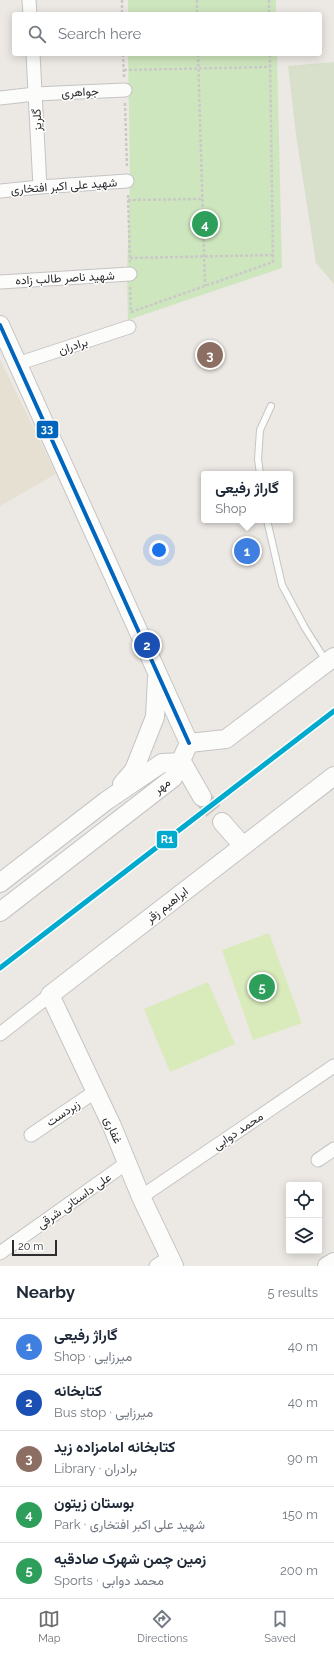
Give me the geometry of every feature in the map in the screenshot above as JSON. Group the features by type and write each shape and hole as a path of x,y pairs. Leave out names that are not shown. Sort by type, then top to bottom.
{"street":[{"path":"29,0 30,12"},
{"name":"گلریز","path":"32,56 40,187"},
{"name":"جواهری","path":"0,98 35,94 125,90"},
{"name":"شهید علی اکبر افتخاری","path":"0,191 127,182"},
{"name":"شهید ناصر طالب زاده","path":"0,282 130,274"},
{"path":"0,325 189,743 182,762 202,797"},
{"name":"برادران","path":"17,364 129,328"},
{"path":"189,743 226,739 331,660"},
{"path":"106,801 134,770 142,751 155,717 157,673"},
{"name":"مهر","path":"0,883 106,801 162,763 182,762"},
{"name":"مهر","path":"0,912 173,778 182,762"},
{"name":"ابراهیم زقر","path":"0,1034 334,776"},
{"path":"222,822 243,846"},
{"name":"غفاری","path":"50,994 128,1162 167,1263"},
{"name":"محمد دوابی","path":"142,1197 334,1066"},
{"name":"زبردست","path":"31,1135 96,1091"},
{"path":"318,1160 334,1150"},
{"name":"علی داستانی شرقی","path":"0,1253 128,1162"},
{"path":"327,1266 334,1262"}],"lane":[{"path":"260,471 258,459 260,430 271,406"},
{"path":"268,523 282,585 305,628 331,660"}],"path":[{"path":"122,0 122,12"},
{"path":"197,0 197,12"},
{"path":"269,0 269,12"},
{"path":"198,56 205,286"},
{"path":"131,312 273,262 270,56"},
{"path":"124,70 270,67"},
{"path":"128,200 202,200"},
{"path":"130,258 273,255"}],"shaded area":[{"path":"0,359 56,474 0,506"}],"green space":[{"path":"128,0 276,0 276,12 128,12"},
{"path":"128,56 277,56 282,268 128,320 127,273 130,180"},
{"path":"334,62 334,284 316,263 296,135 288,66"},
{"path":"269,933 302,1023 253,1040 222,950"},
{"path":"208,982 235,1044 170,1072 144,1009"}],"tunnel":[{"path":"202,797 222,822"}],"railway":[{"path":"0,968 334,711"}],"transit line":[{"name":"33","path":"0,325 189,743"},
{"name":"R1","path":"0,968 334,711"}],"place":[{"name":"بوستان زیتون","path":"205,224"},
{"name":"کتابخانه امامزاده زید","path":"210,355"},
{"name":"گاراژ رفیعی","path":"247,551"},
{"name":"کتابخانه","path":"147,645"},
{"name":"زمین چمن شهرک صادقیه","path":"262,987"}]}
